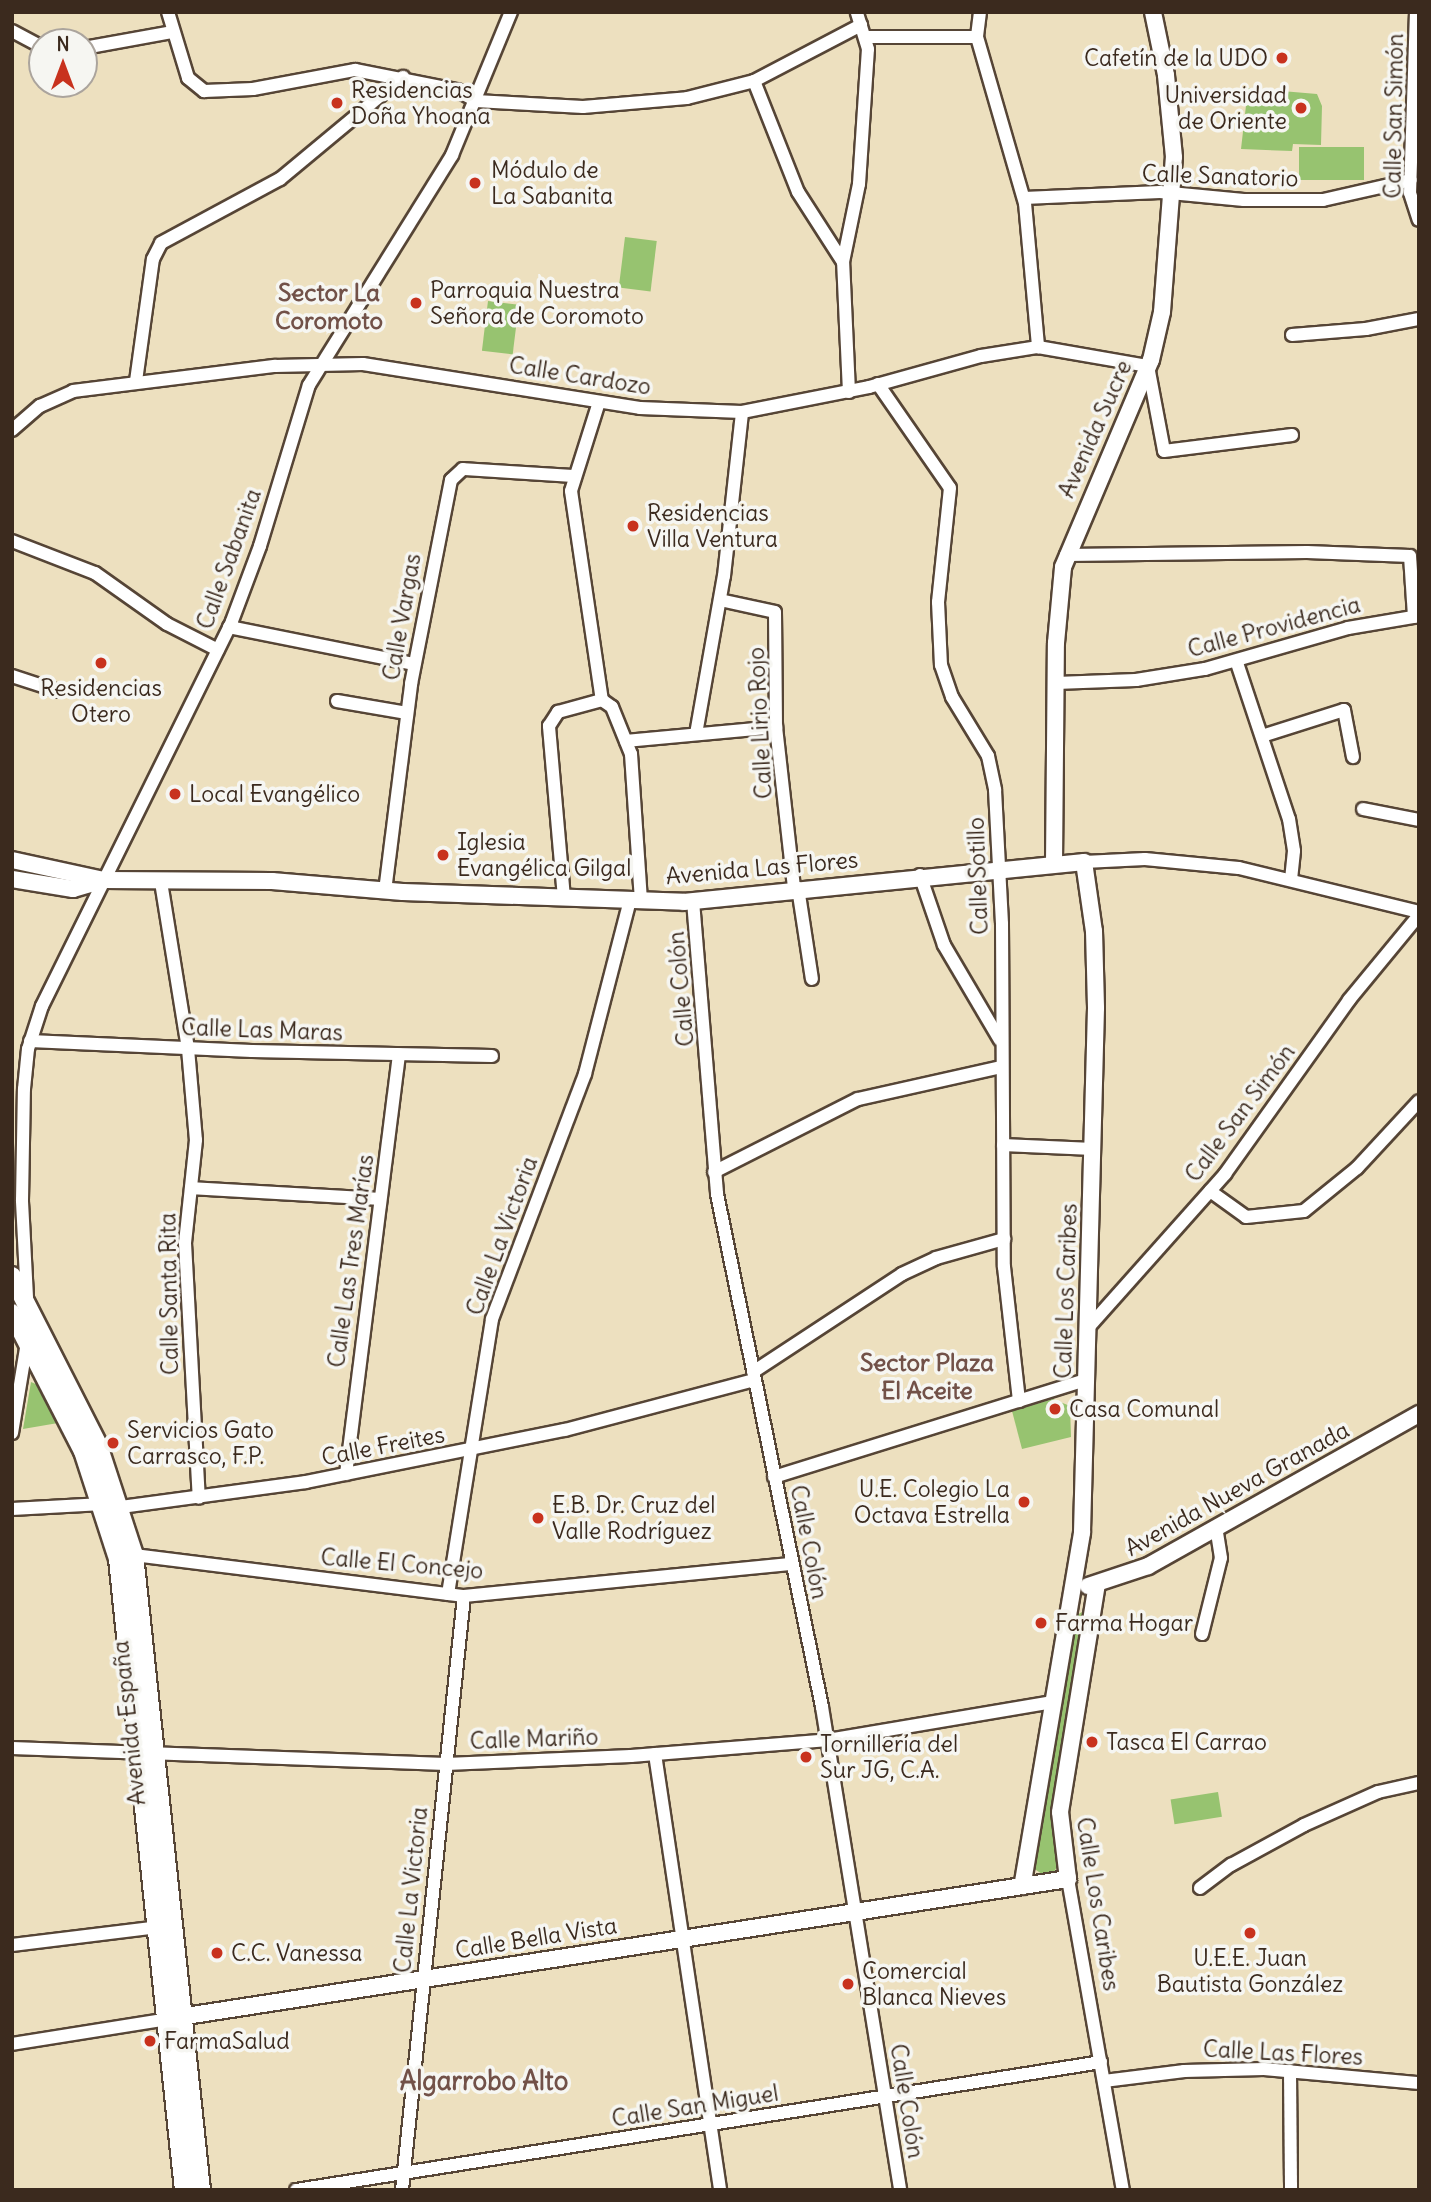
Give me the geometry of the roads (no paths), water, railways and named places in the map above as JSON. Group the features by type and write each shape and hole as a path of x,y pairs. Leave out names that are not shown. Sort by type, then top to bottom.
{"main road":[{"name":"Avenida España","path":"12,1276 27,1341 72,1428 103,1504 121,1575 149,1754 176,2018 201,2190"},
{"name":"Avenida España","path":"20,1311 87,1421 121,1507 134,1555 149,1754 158,1927 176,2018 184,2190"}],"street":[{"path":"167,12 190,83 204,90 253,89 338,70 403,78 457,90 476,102 632,104 687,98 754,81 864,31 977,37"},
{"name":"Calle Sabanita","path":"20,1311 24,1089 30,1041 64,957 229,627 320,363 425,202 476,102 510,12"},
{"path":"849,391 843,262 862,155 864,31 857,12"},
{"path":"980,12 977,37 1024,198 1038,347"},
{"name":"Avenida Sucre","path":"1054,863 1056,683 1066,555 1148,366 1160,331 1172,194 1171,112 1153,12"},
{"name":"Calle San Simón","path":"1416,12 1410,200 1419,220"},
{"path":"12,32 28,40"},
{"path":"98,45 172,32"},
{"path":"136,381 153,260 160,243 280,179 403,78"},
{"path":"754,81 798,192 843,262"},
{"name":"Calle Sanatorio","path":"1024,198 1172,194 1324,200 1411,180"},
{"path":"1293,335 1366,329 1419,318"},
{"name":"Calle Cardozo","path":"12,430 62,394 136,381 320,363 363,364 661,410 742,412 849,391 933,367 1038,347 1148,366"},
{"path":"1148,366 1164,451 1292,435"},
{"name":"Calle Sotillo","path":"878,384 950,488 938,602 939,649 952,696 988,756 1000,867 1000,1041 1008,1331 1019,1401"},
{"path":"564,898 549,726 558,712 602,700 572,499 575,476 599,401"},
{"name":"Calle Lirio Rojo","path":"696,734 720,600 742,412"},
{"name":"Calle Vargas","path":"385,891 414,664 440,519 454,473 471,468 575,476"},
{"path":"12,541 95,573 167,624 218,650"},
{"path":"1066,555 1307,552 1410,556 1416,616"},
{"name":"Calle Lirio Rojo","path":"720,600 775,612 776,727 796,888 812,979"},
{"name":"Calle Providencia","path":"1056,683 1136,680 1237,663 1348,628 1416,616"},
{"path":"229,627 414,664"},
{"path":"1237,663 1293,836 1291,879"},
{"path":"12,676 58,691"},
{"name":"Calle La Victoria","path":"448,1594 473,1450 480,1376 492,1319 585,1074 635,900 636,791 626,741 612,707 602,700"},
{"path":"337,701 407,713"},
{"path":"1262,736 1343,710 1353,757"},
{"path":"626,741 776,727"},
{"path":"1363,809 1419,820"},
{"name":"Avenida Las Flores","path":"12,860 104,880 282,882 385,891 694,901 1000,867 1054,863 1175,861 1291,879 1419,913"},
{"name":"Calle Los Caribes","path":"1022,1886 1082,1533 1093,1149 1095,947 1084,862"},
{"path":"920,875 944,945 1000,1041"},
{"name":"Avenida Las Flores","path":"12,878 73,889 104,880"},
{"name":"Calle Santa Rita","path":"161,882 188,1049 196,1140 185,1244 199,1498"},
{"name":"Calle Colón","path":"694,901 714,1172 828,1740 900,2190"},
{"name":"Calle San Simón","path":"1087,1329 1210,1191 1349,1000 1419,913"},
{"name":"Calle Las Maras","path":"30,1041 188,1049 492,1056"},
{"name":"Calle Las Tres Marías","path":"346,1474 400,1054"},
{"path":"714,1172 858,1099 1001,1067"},
{"path":"1210,1191 1246,1217 1304,1211 1357,1168 1419,1101"},
{"path":"1003,1145 1093,1149"},
{"path":"12,1185 22,1175"},
{"path":"191,1188 380,1199"},
{"name":"Calle Freites","path":"12,1509 103,1504 121,1507 199,1498 346,1474 473,1450 753,1376 902,1274 1004,1239"},
{"path":"12,1433 27,1341"},
{"path":"774,1477 1086,1380"},
{"name":"Avenida Nueva Granada","path":"1072,1590 1148,1566 1419,1414"},
{"path":"1202,1634 1221,1559 1216,1528"},
{"name":"Calle El Concejo","path":"134,1555 464,1595 792,1564"},
{"name":"Calle Los Caribes","path":"1097,1584 1060,1812 1068,1879 1123,2190"},
{"name":"Calle La Victoria","path":"402,2190 464,1595"},
{"name":"Calle Mariño","path":"12,1748 446,1764 656,1755 828,1740 1053,1702"},
{"path":"656,1755 720,2190"},
{"path":"1200,1888 1242,1858 1304,1825 1378,1792 1419,1783"},
{"name":"Calle Bella Vista","path":"12,2044 1068,1879"},
{"path":"12,1945 158,1927"},
{"name":"Calle San Miguel","path":"296,2190 1101,2062"},
{"name":"Calle Las Flores","path":"1104,2081 1210,2069 1290,2071 1419,2083"},
{"path":"1290,2071 1291,2190"}],"place":[{"name":"Cafetín de la UDO","path":"1282,58"},
{"name":"Residencias Doña Yhoana","path":"337,103"},
{"name":"Universidad de Oriente","path":"1301,108"},
{"name":"Módulo de La Sabanita","path":"475,183"},
{"name":"Parroquia Nuestra Señora de Coromoto","path":"416,303"},
{"name":"Residencias Villa Ventura","path":"633,526"},
{"name":"Residencias Otero","path":"101,663"},
{"name":"Local Evangélico","path":"175,794"},
{"name":"Iglesia Evangélica Gilgal","path":"443,855"},
{"name":"Casa Comunal","path":"1055,1409"},
{"name":"Servicios Gato Carrasco, F.P.","path":"113,1443"},
{"name":"U.E. Colegio La Octava Estrella","path":"1024,1502"},
{"name":"E.B. Dr. Cruz del Valle Rodríguez","path":"538,1518"},
{"name":"Farma Hogar","path":"1041,1623"},
{"name":"Tasca El Carrao","path":"1092,1742"},
{"name":"Tornillería del Sur JG, C.A.","path":"806,1757"},
{"name":"U.E.E. Juan Bautista González","path":"1250,1933"},
{"name":"C.C. Vanessa","path":"217,1953"},
{"name":"Comercial Blanca Nieves","path":"848,1984"},
{"name":"FarmaSalud","path":"150,2041"}],"district":[{"name":"Sector La Coromoto","path":"329,307"},
{"name":"Sector Plaza El Aceite","path":"927,1377"},
{"name":"Algarrobo Alto","path":"484,2081"}]}
